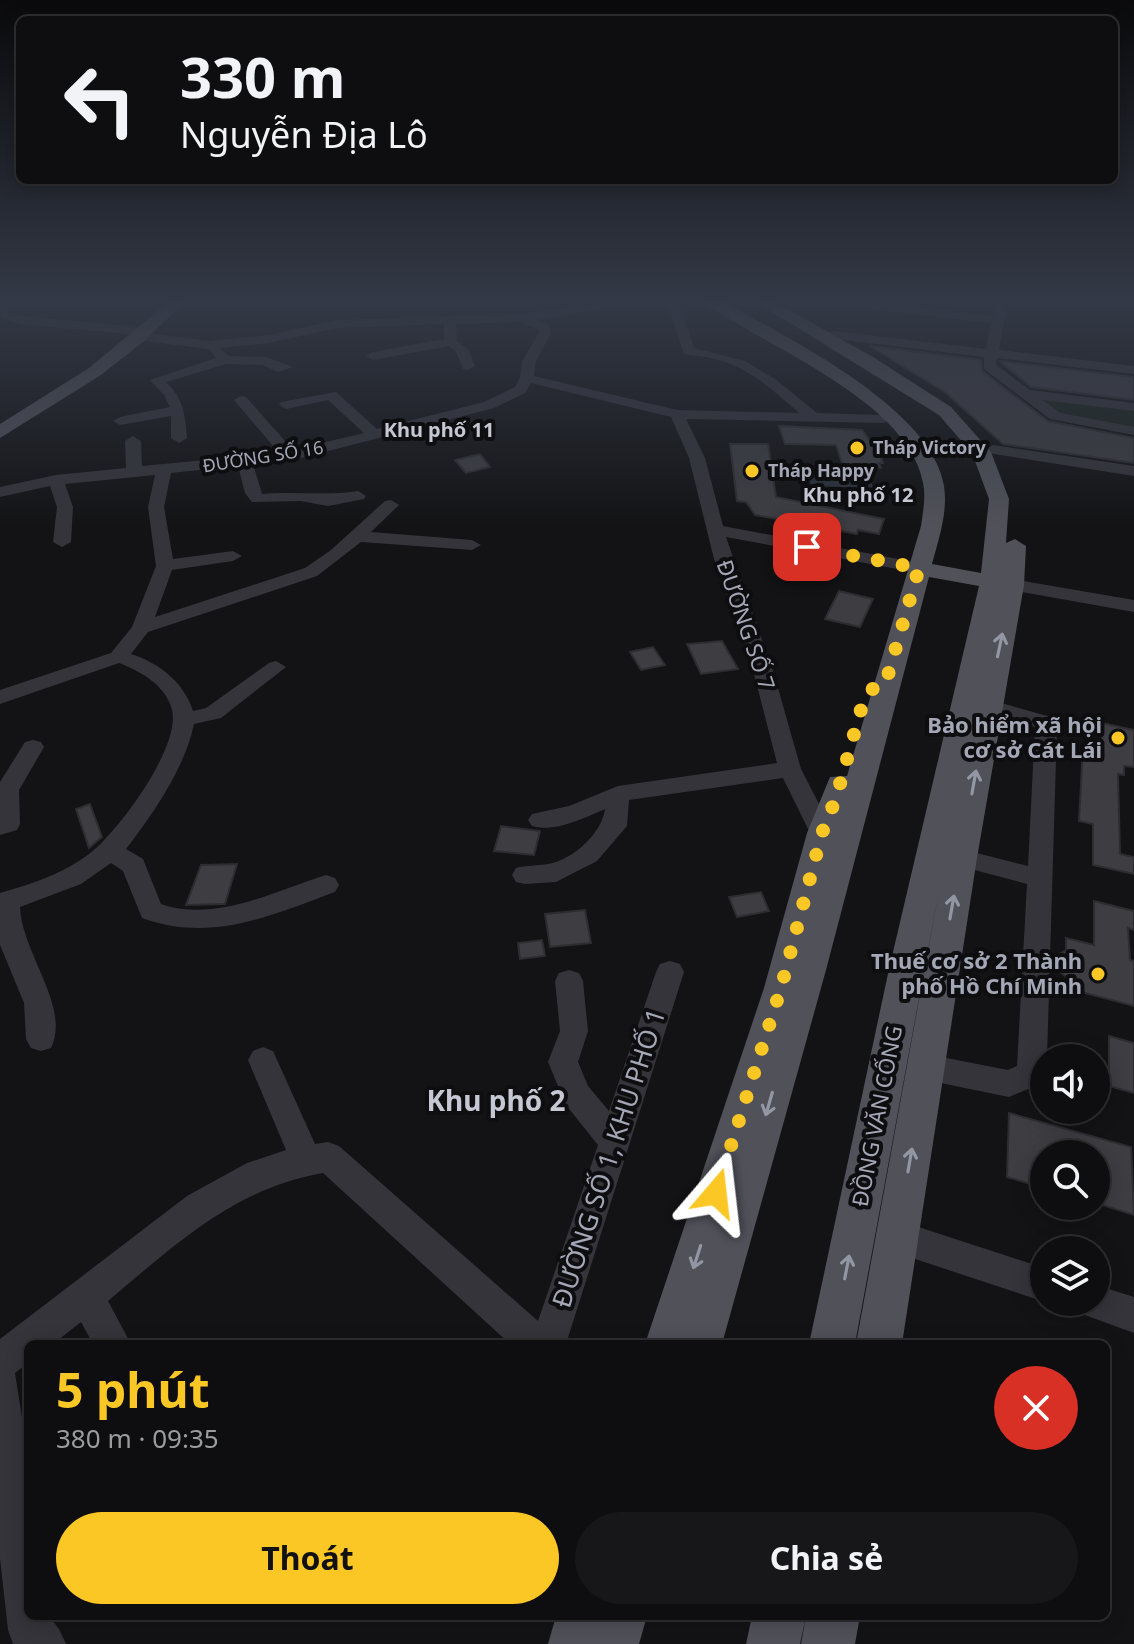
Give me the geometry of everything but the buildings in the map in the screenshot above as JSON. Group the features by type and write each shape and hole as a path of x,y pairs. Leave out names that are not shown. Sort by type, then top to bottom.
{"main road":[{"path":"0,432 91,376"},
{"path":"827,376 884,419 903,444 916,474 920,516 914,552 919,568"},
{"path":"669,1340 781,988 886,682 932,526 933,479 904,430 893,417 836,376"},
{"name":"ĐỒNG VĂN CỐNG","path":"892,376 931,400 981,452 999,499 1002,583"},
{"name":"ĐỒNG VĂN CỐNG","path":"833,1340 907,1061 946,854 1017,518 1007,481 993,450 950,407 896,376"},
{"path":"919,568 1002,583"},
{"path":"700,1340 833,837"},
{"name":"ĐỒNG VĂN CỐNG","path":"880,1340 897,1237 907,1061"},
{"path":"575,1644 582,1620"},
{"path":"612,1644 619,1620"},
{"path":"773,1644 778,1620"},
{"path":"828,1644 832,1620"}],"street":[{"path":"172,376 157,380 170,393 178,410 179,438"},
{"path":"758,376 812,416"},
{"path":"1002,376 1055,416 1067,421 1134,431"},
{"path":"527,378 677,414 884,419"},
{"name":"ĐƯỜNG SỐ 16","path":"0,492 56,480 290,456 489,405 520,390 527,378"},
{"path":"1024,393 1134,407"},
{"path":"286,405 331,395 375,435"},
{"path":"241,400 290,456"},
{"path":"120,421 178,410"},
{"name":"ĐƯỜNG SỐ 7","path":"677,414 697,458 723,559 764,674 790,769 833,837"},
{"path":"133,441 134,473"},
{"path":"993,450 1134,471"},
{"path":"245,463 253,493 258,499 301,496 328,501 358,496"},
{"path":"0,697 118,657 141,628 165,566 156,507 164,470"},
{"path":"56,480 65,507 62,542"},
{"path":"141,628 311,572 391,505"},
{"path":"715,530 919,568"},
{"path":"357,536 472,545"},
{"path":"165,566 233,556"},
{"path":"1002,583 1134,606"},
{"path":"41,1039 44,1028 39,1009 10,934 3,902 41,891 89,867 110,851 166,768 184,720 178,697 158,674 118,657"},
{"path":"184,720 213,713 276,667"},
{"path":"907,1061 1009,1084 1032,1074 1046,726 1043,722 977,703"},
{"path":"0,826 8,824 7,790 33,747"},
{"path":"540,820 574,813 618,794 790,769"},
{"path":"525,875 556,873 588,855 615,826 618,794"},
{"path":"110,851 134,866 151,911 163,918 238,916 326,885"},
{"path":"946,854 1039,878"},
{"name":"ĐƯỜNG SỐ 1, KHU PHỐ 1","path":"549,1340 670,972"},
{"path":"569,981 574,1031 563,1062 577,1095 614,1141"},
{"path":"263,1060 306,1159"},
{"path":"29,1340 194,1207 278,1165 328,1157 533,1340"},
{"path":"897,1237 1030,1280"},
{"path":"86,1296 111,1340"},
{"path":"1110,1307 1134,1315"},
{"path":"0,1362 24,1344"},
{"path":"0,1382 24,1602"}],"shaded area":[{"path":"1043,397 1134,408 1134,429 1066,419 1045,405"},
{"path":"808,473 869,475 873,488 811,486"}],"place":[{"name":"Tháp Victory","path":"857,448"},
{"name":"Tháp Happy","path":"752,471"},
{"name":"Bảo hiểm xã hội cơ sở Cát Lái","path":"1118,738"},
{"name":"Thuế cơ sở 2 Thành phố Hồ Chí Minh","path":"1098,974"}],"district":[{"name":"Khu phố 11","path":"439,430"},
{"name":"Khu phố 12","path":"858,495"},
{"name":"Khu phố 2","path":"496,1101"}],"route":[{"path":"716,1193 781,988 822,833 836,798 864,699 877,684 886,682 919,568 807,547"}]}
